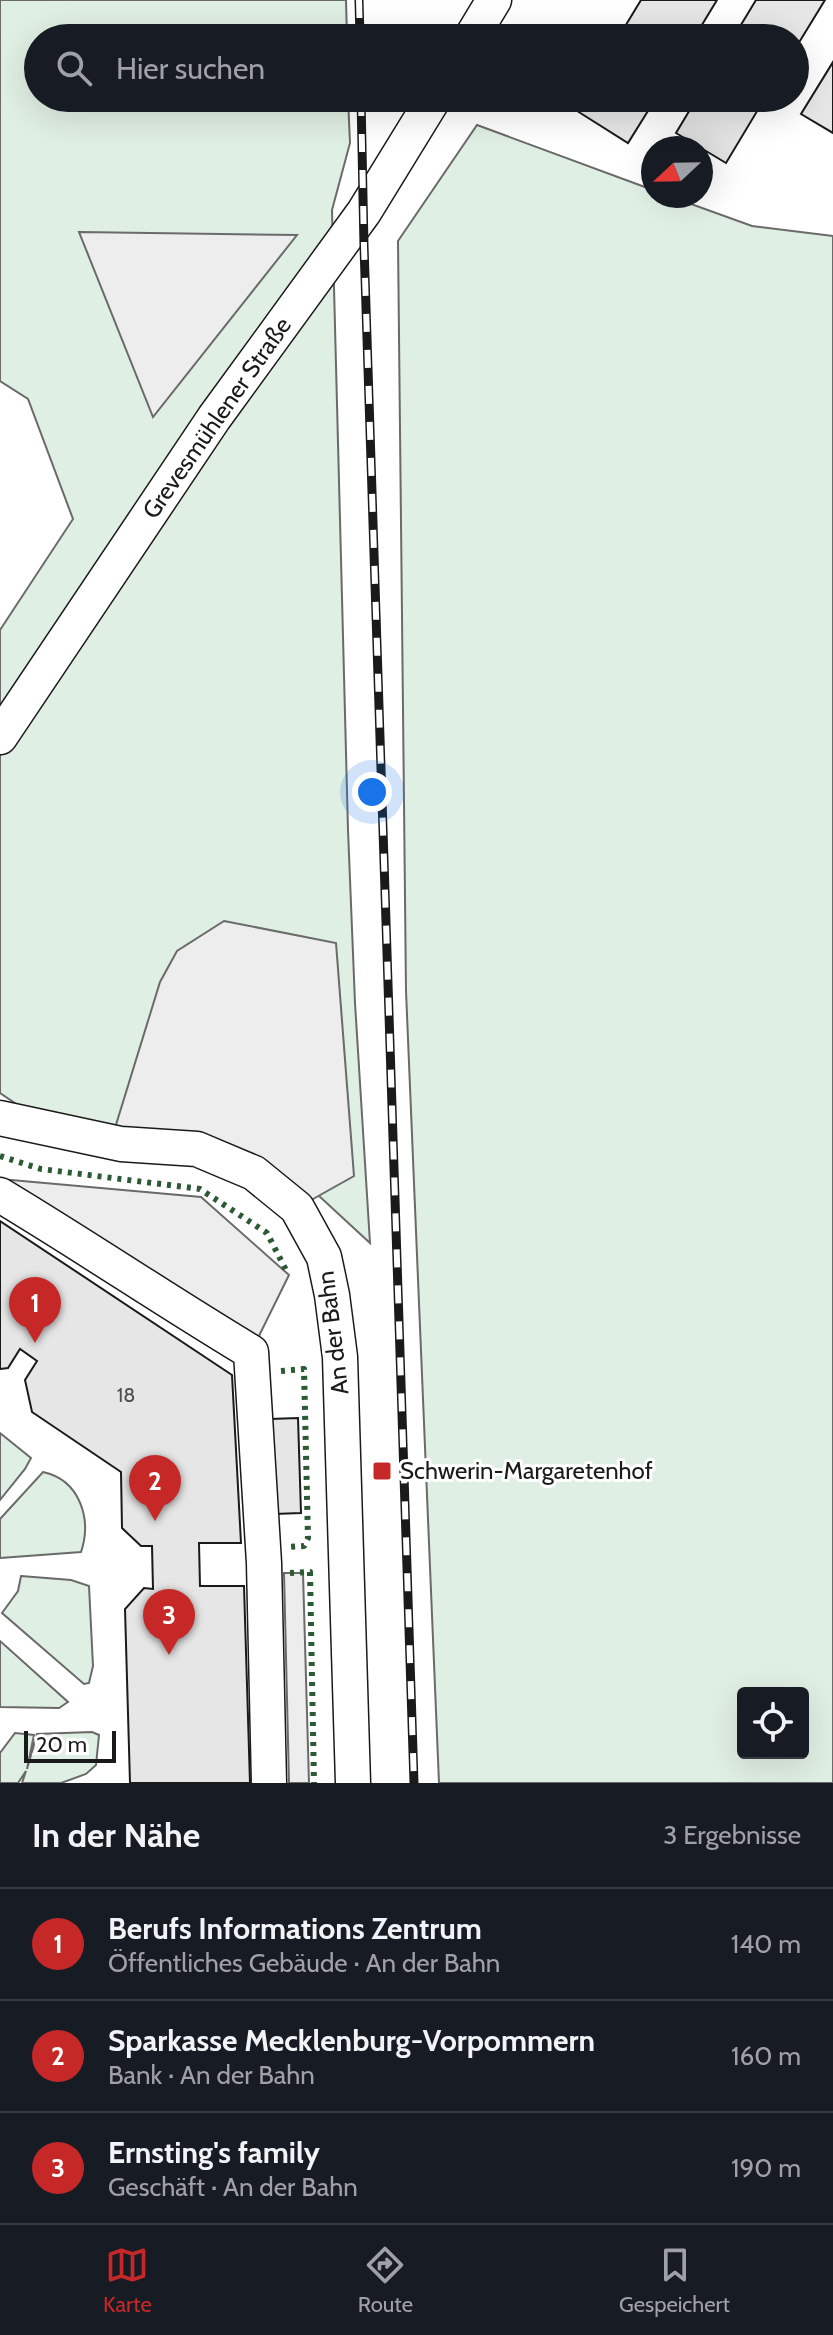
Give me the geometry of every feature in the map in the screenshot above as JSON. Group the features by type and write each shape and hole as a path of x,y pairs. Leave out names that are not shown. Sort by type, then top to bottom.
{"street":[{"path":"479,24 494,0"},
{"name":"Grevesmühlener Straße","path":"0,737 214,418 364,212 425,112"},
{"name":"An der Bahn","path":"0,1118 121,1144 197,1149 254,1173 297,1208 324,1257 340,1357 353,1783"},
{"path":"0,1195 115,1264 251,1352 264,1563 269,1783"}],"green space":[{"path":"0,0 346,0 347,24 24,24 24,112 349,112 350,143 332,210 348,830 370,1243 318,1195 231,1141 115,1128 24,1109 0,1093 0,630 73,519 28,399 0,381"},
{"path":"477,125 641,186 641,208 702,208 752,226 833,236 833,1783 439,1783 406,991 398,241"},
{"path":"0,1433 31,1458 0,1500"},
{"path":"43,1472 66,1483 80,1503 85,1527 81,1552 0,1558 0,1519"},
{"path":"21,1576 71,1580 89,1586 93,1666 89,1683 84,1684 2,1613 18,1591"},
{"path":"0,1641 68,1702 59,1708 0,1707"},
{"path":"92,1732 99,1735 96,1765 86,1774 61,1783 22,1783 26,1771 18,1783 0,1783 0,1753 15,1733 34,1735 27,1769 37,1734"}],"shaded area":[{"path":"79,232 297,235 153,417"},
{"path":"224,921 336,943 354,1176 297,1208 115,1128 160,982 177,951"},
{"path":"0,1179 201,1197 289,1275 251,1352"},
{"path":"284,1573 303,1573 309,1783 289,1783"}],"building":[{"path":"641,0 717,0 702,24 626,24"},
{"path":"756,0 825,0 809,26 741,24"},
{"path":"833,62 833,133 801,114 809,112 809,101"},
{"path":"579,112 647,112 628,143"},
{"path":"689,112 757,112 726,163 713,155 713,136 681,136 676,133"},
{"path":"0,1221 232,1375 241,1543 199,1543 200,1586 244,1586 250,1783 130,1783 125,1609 144,1588 153,1589 152,1546 141,1546 122,1528 121,1472 32,1412 25,1380 37,1361 20,1349 8,1368 0,1369"},
{"path":"298,1418 301,1513 274,1514 270,1419"}],"railway":[{"path":"359,0 360,24"},
{"path":"361,112 414,1783"}],"hedge":[{"path":"0,1156 41,1169 200,1189 267,1233 288,1274"},
{"path":"281,1371 304,1369 308,1538 304,1546 289,1547"},
{"path":"290,1573 310,1572 314,1783"}],"place":[{"name":"Berufs Informations Zentrum","path":"35,1343"},
{"name":"Schwerin-Margaretenhof","path":"382,1471"},
{"name":"Sparkasse Mecklenburg-Vorpommern","path":"155,1521"},
{"name":"Ernsting's family","path":"169,1655"}]}
